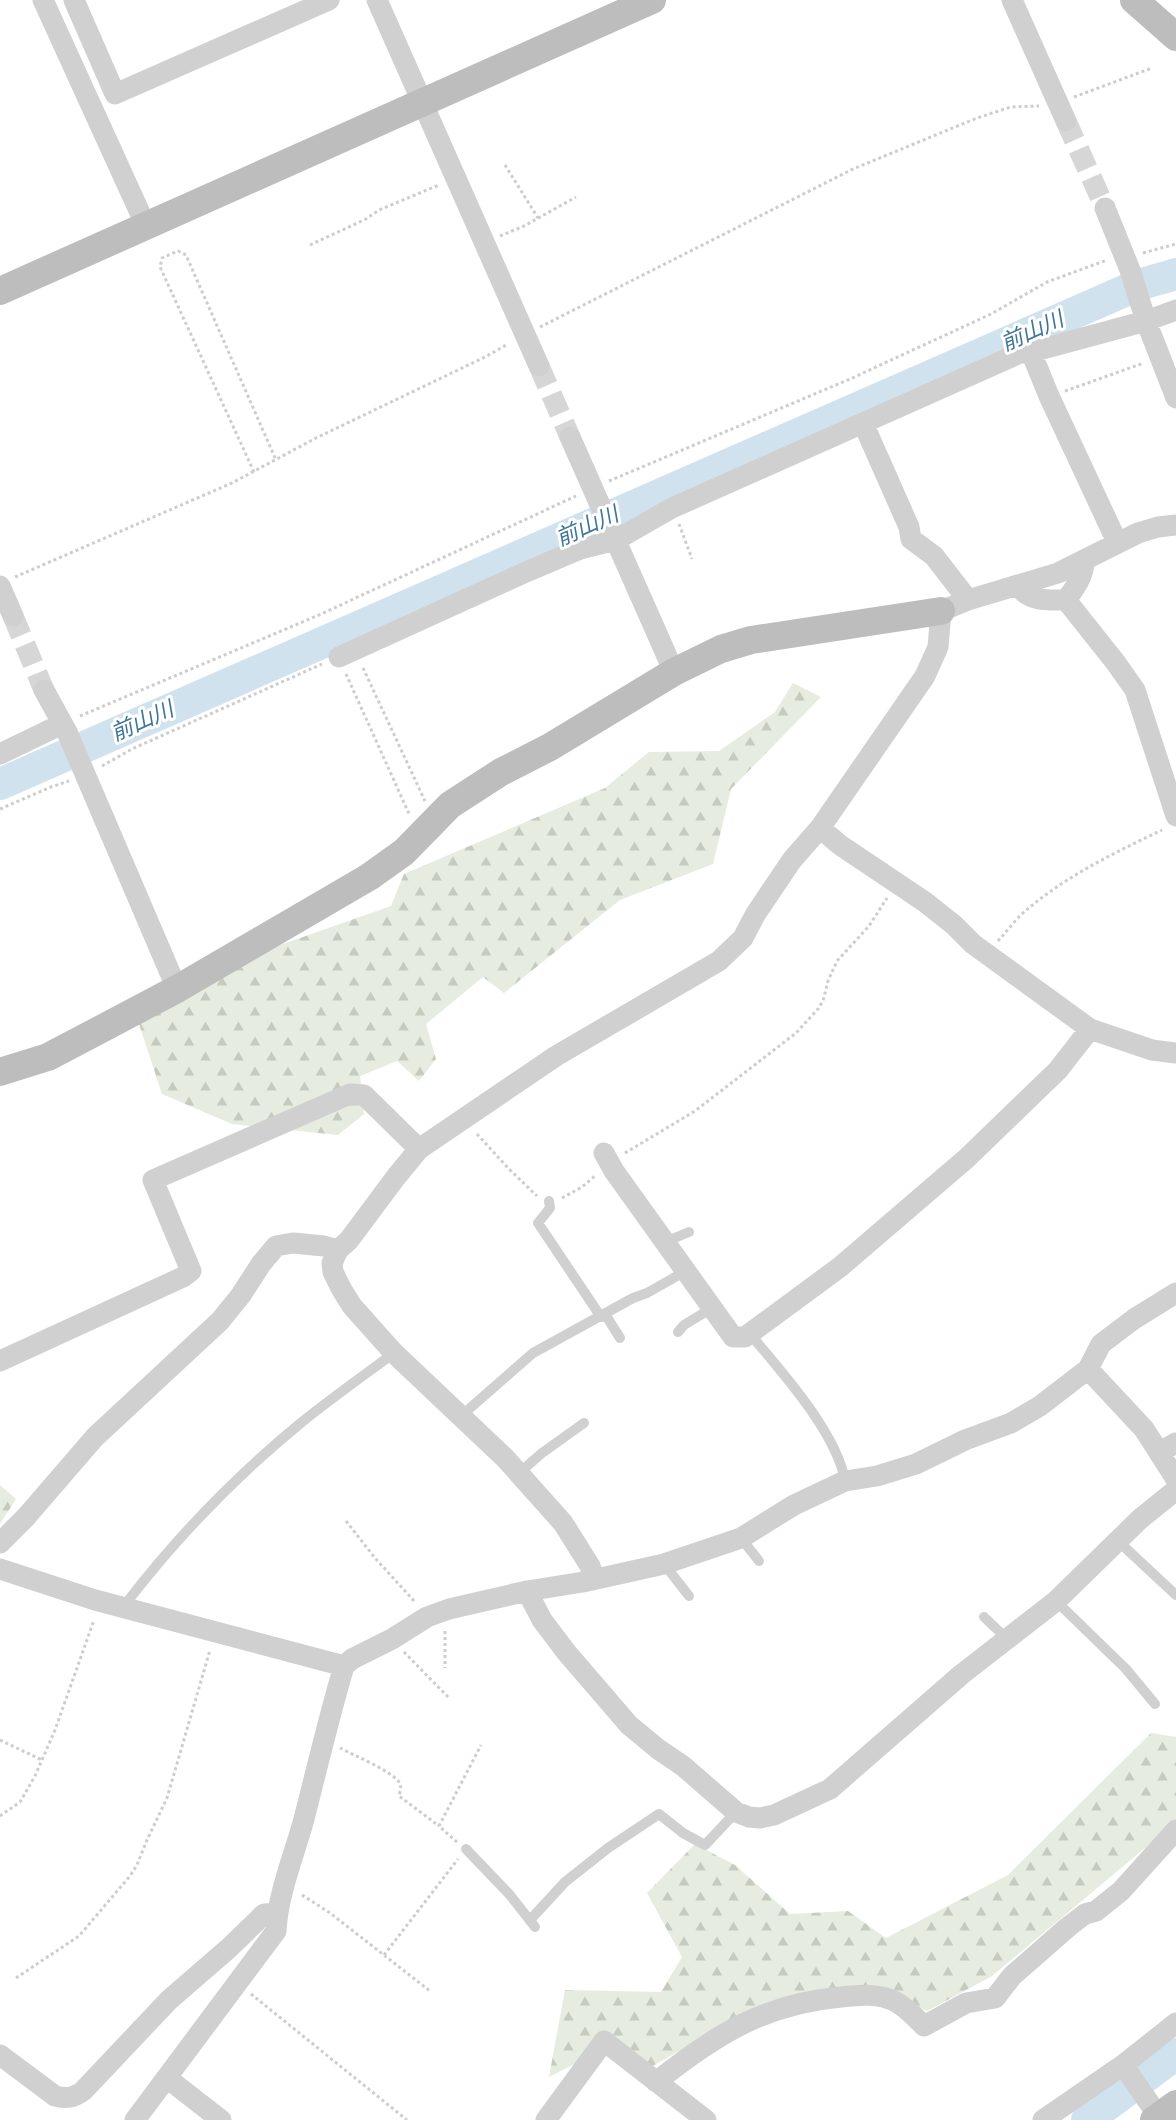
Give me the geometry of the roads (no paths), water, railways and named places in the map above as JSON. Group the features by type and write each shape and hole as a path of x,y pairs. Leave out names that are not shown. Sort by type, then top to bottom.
{"street":[{"path":"43,0 146,226"},
{"path":"74,0 115,94 329,0"},
{"path":"377,0 539,366"},
{"path":"0,291 652,0"},
{"path":"1012,0 1066,121"},
{"path":"1134,0 1176,37"},
{"path":"1105,208 1176,398"},
{"path":"347,653 1020,353 1031,352 1144,317 1176,310"},
{"path":"1031,352 1117,543"},
{"path":"863,423 909,527 911,539 934,556 968,600"},
{"path":"570,437 674,672"},
{"path":"0,1072 48,1056 177,988 369,877 404,852 450,806 501,772 550,747 674,672 721,649 751,640 941,611 968,600 1058,573 1138,533 1176,525"},
{"path":"1066,600 1081,577 1084,561"},
{"path":"5,583 12,616"},
{"path":"1017,585 1024,595 1043,600 1066,600"},
{"path":"1066,600 1135,690 1171,822"},
{"path":"594,1578 590,1566 563,1523 519,1473 394,1353 342,1290 333,1272 332,1263 338,1250 349,1240 419,1149 556,1056 719,961 743,938 755,915 792,860 820,828 925,676 938,647 941,611"},
{"path":"44,690 64,728 177,988"},
{"path":"0,754 64,728"},
{"path":"820,828 840,845 924,902 988,954 1090,1029 1152,1050 1176,1053"},
{"path":"607,1158 733,1337 745,1337 840,1267 967,1158 1058,1071 1090,1029"},
{"path":"0,1360 183,1277 191,1271 153,1180 350,1094 364,1095 419,1149"},
{"path":"0,1542 26,1517 94,1437 220,1321 242,1295 261,1264 276,1246 293,1243 324,1246 338,1250"},
{"path":"135,2120 276,1931 277,1913 304,1820 323,1740 344,1666 352,1659 435,1614 527,1591 583,1582 664,1564 741,1538 794,1505 844,1481 877,1476 916,1464 965,1440 1011,1423 1040,1406 1088,1369 1101,1344 1134,1319 1176,1293"},
{"path":"1088,1369 1144,1429 1168,1447 1176,1479"},
{"path":"527,1591 542,1620 567,1653 629,1725 683,1766 736,1812 749,1817 767,1817 830,1789 962,1674 1056,1601 1140,1519 1176,1490"},
{"path":"0,1569 95,1600 344,1666"},
{"path":"656,2082 695,2050 718,2036 759,2017 793,2005 820,1999 861,1995 880,1996 901,2006 924,2026 966,2003 995,1998 1012,1976 1068,1927 1086,1914 1096,1911 1121,1892 1176,1830"},
{"path":"0,2055 55,2096 74,2097 83,2091 169,2000 264,1914 277,1913"},
{"path":"1043,2120 1123,2066 1176,2023"},
{"path":"546,2120 604,2041 706,2120"},
{"path":"1123,2066 1163,2115"},
{"path":"167,2078 221,2120"}],"lane":[{"path":"549,1201 550,1208 538,1223 620,1338"},
{"path":"665,1242 689,1232"},
{"path":"461,1416 533,1353 686,1270"},
{"path":"678,1332 684,1325 712,1308"},
{"path":"750,1334 777,1366 828,1436 844,1481"},
{"path":"126,1608 127,1602 160,1559 189,1527 236,1482 303,1421 394,1353"},
{"path":"519,1473 542,1453 585,1423"},
{"path":"741,1538 759,1561"},
{"path":"1118,1541 1176,1595"},
{"path":"664,1564 689,1596"},
{"path":"1056,1601 1126,1669 1155,1704"},
{"path":"984,1617 1006,1638"},
{"path":"466,1849 510,1895 533,1924 565,1882 608,1848 659,1814 683,1833 705,1845 736,1812"}],"waterway":[{"name":"前山川","path":"0,784 1138,285 1176,274"},
{"path":"1087,2120 1176,2054"}],"tunnel":[{"path":"1066,121 1105,208"},
{"path":"539,366 570,437"},
{"path":"13,616 44,690"}]}
